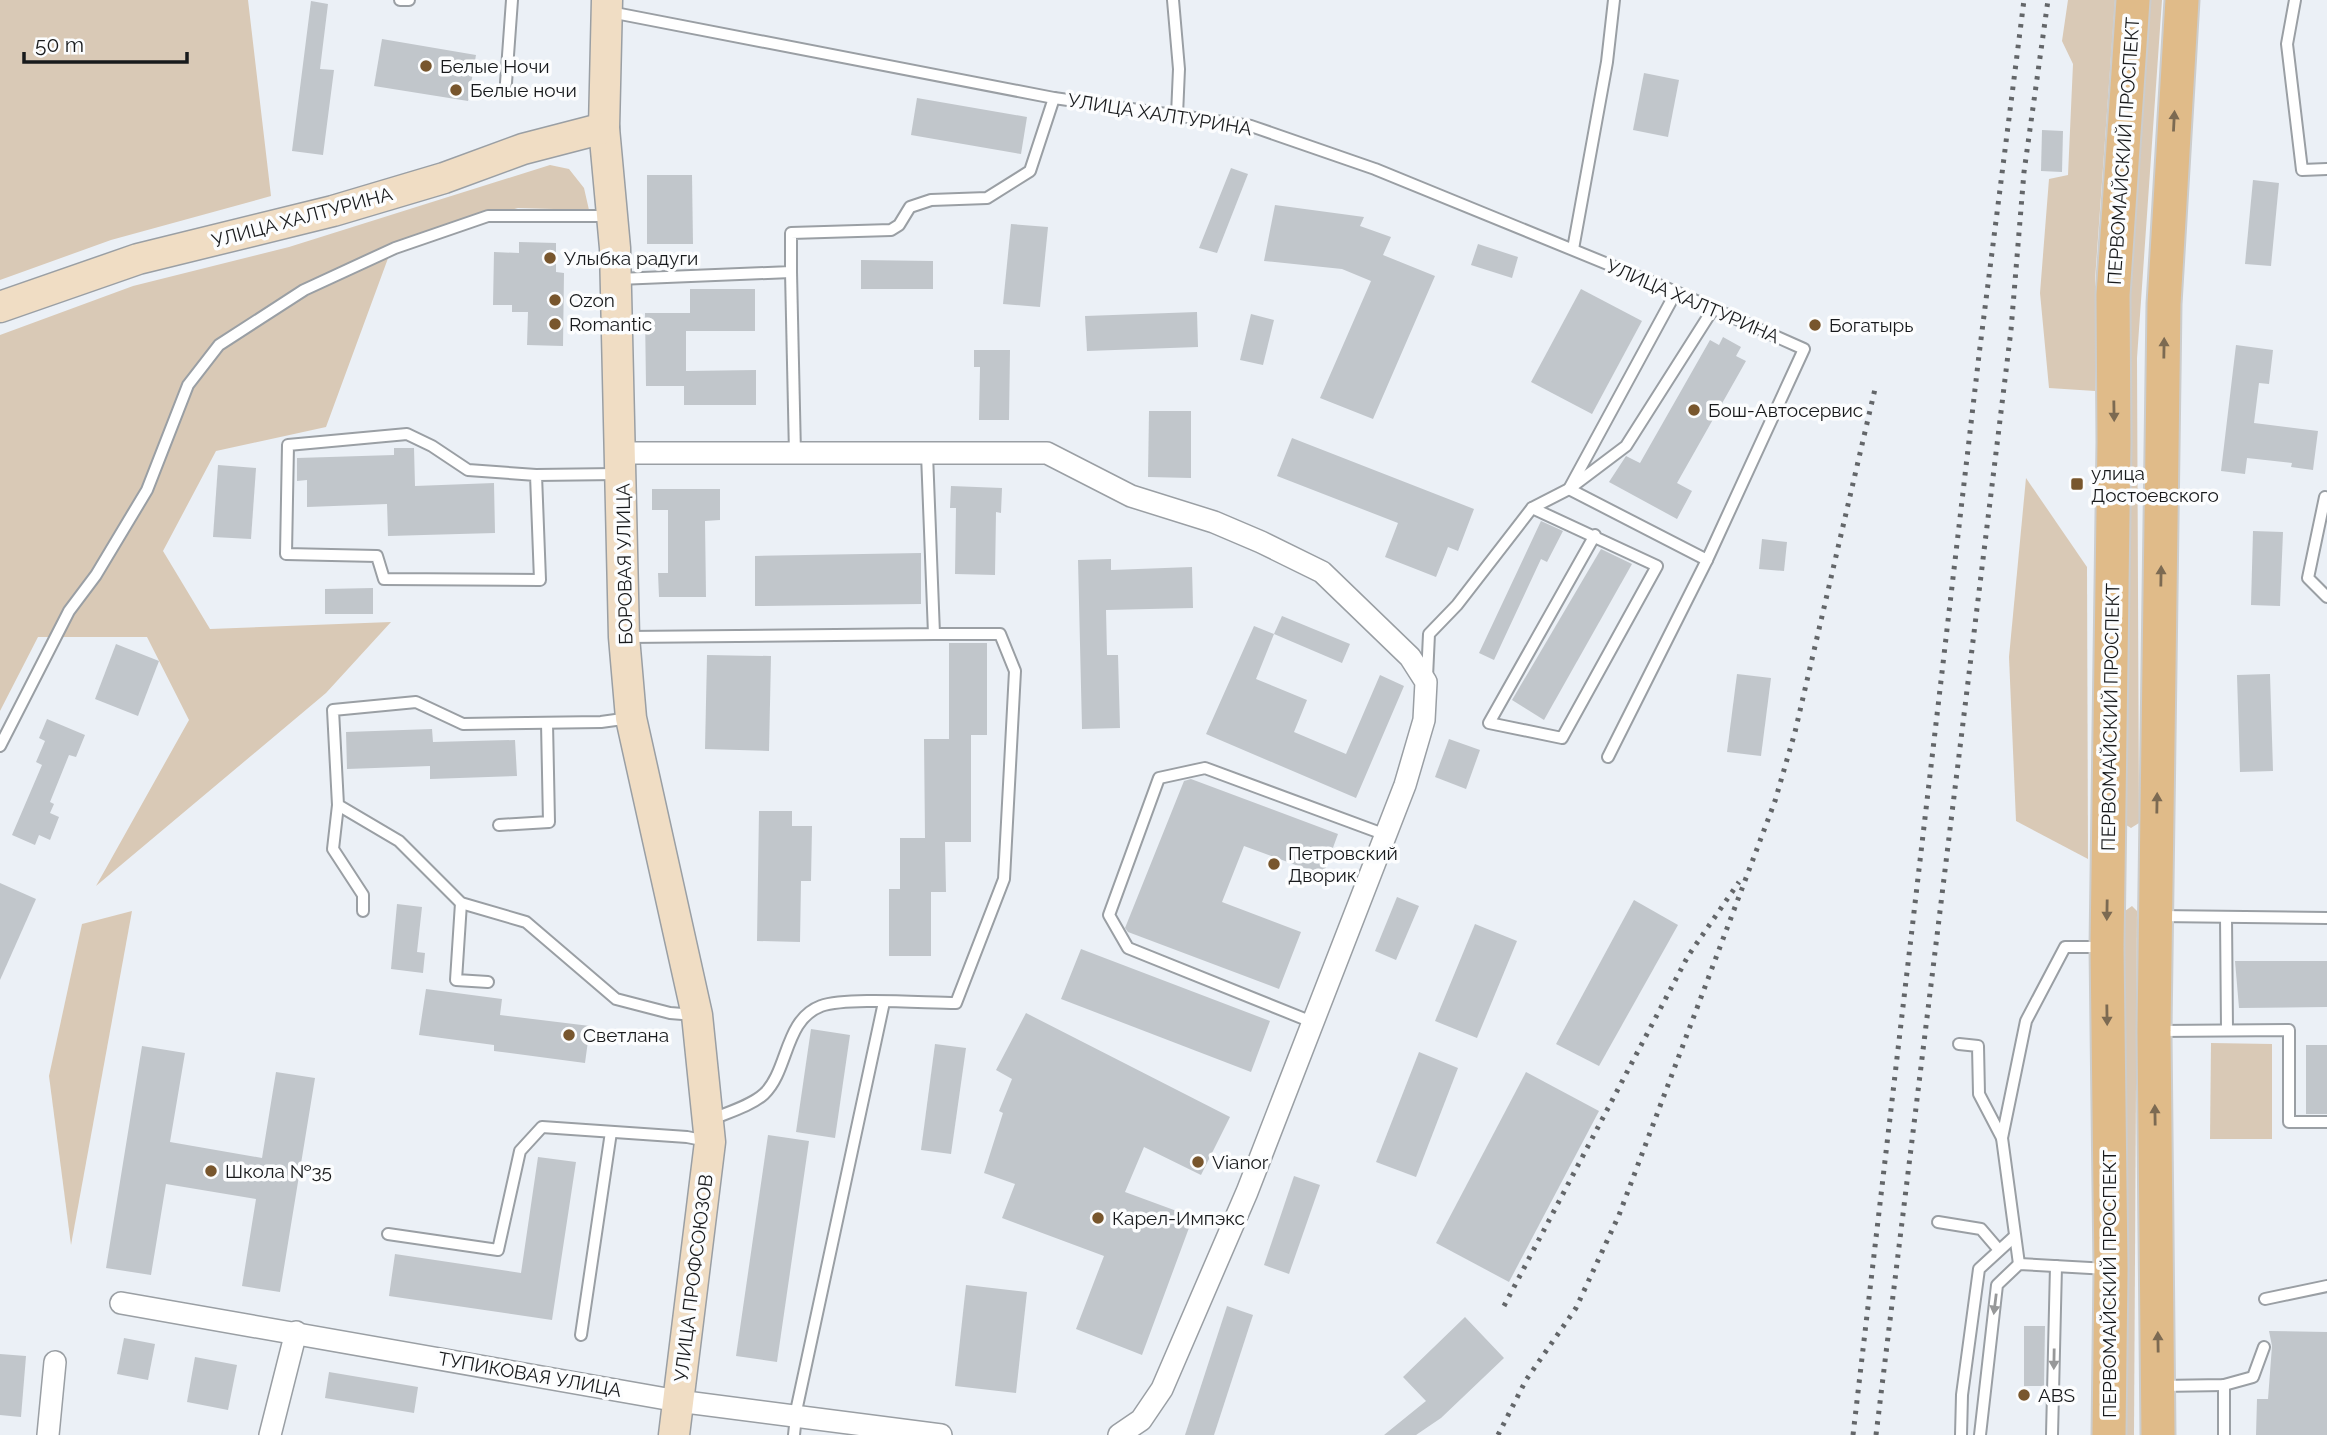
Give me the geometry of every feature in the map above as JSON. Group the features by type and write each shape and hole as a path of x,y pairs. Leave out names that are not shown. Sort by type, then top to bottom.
{"main road":[{"name":"ПЕРВОМАЙСКИЙ ПРОСПЕКТ","path":"2109,1435 2111,1269 2106,947 2114,453 2113,295 2133,0"},
{"path":"2158,1435 2154,1031 2164,304 2182,0"},
{"name":"БОРОВАЯ УЛИЦА","path":"607,6 604,128 617,279 624,637 631,718 698,1015 709,1131"},
{"name":"УЛИЦА ХАЛТУРИНА","path":"0,307 138,259 333,211 444,178 523,149 604,128"},
{"path":"2108,872 2156,871"},
{"name":"УЛИЦА ПРОФСОЮЗОВ","path":"674,1435 709,1131"}],"street":[{"path":"622,464 795,454 1047,453 1130,496 1214,522 1322,572 1409,657 1426,682 1424,720 1405,785 1247,1192 1162,1389 1141,1420 1119,1435"},
{"name":"ТУПИКОВАЯ УЛИЦА","path":"121,1303 795,1422 941,1435"},
{"path":"270,1435 296,1332"},
{"path":"48,1435 55,1362"}],"lane":[{"path":"400,0 409,0"},
{"path":"506,82 512,0"},
{"path":"1173,0 1179,68 1177,115"},
{"path":"1573,249 1607,62 1614,0"},
{"path":"2295,0 2287,44 2302,170 2327,169"},
{"name":"УЛИЦА ХАЛТУРИНА","path":"607,6 1054,97 1251,126 1375,169 1676,292 1804,349 1707,560"},
{"path":"795,454 791,233 891,230 900,225 911,207 931,200 987,198 1030,171 1054,97"},
{"path":"0,746 69,611 96,575 147,490 188,385 219,345 304,290 395,248 488,216 613,216"},
{"path":"617,279 791,272"},
{"path":"1569,489 1676,292"},
{"path":"1426,682 1429,634 1457,605 1532,509 1569,489 1626,446 1713,309"},
{"path":"536,475 540,580 384,579 377,556 286,554 288,445 407,434 432,446 468,470 536,475 622,464"},
{"path":"927,454 934,634"},
{"path":"1569,489 1707,560 1608,757"},
{"path":"2325,497 2308,578 2327,597"},
{"path":"1532,509 1595,535 1657,566 1562,738 1489,723 1595,535"},
{"path":"388,1234 498,1250 520,1151 542,1127 687,1137 709,1131 762,1096 780,1073 798,1023 820,1006 884,1002 956,1003 1004,879 1015,671 1000,634 624,637"},
{"path":"363,911 363,895 333,849 338,805 332,710 416,702 463,724 631,718"},
{"path":"499,825 549,822 547,723"},
{"path":"1312,1022 1128,948 1109,915 1159,778 1205,768 1385,835"},
{"path":"338,805 399,841 461,903 526,922 616,999 670,1013 698,1015"},
{"path":"461,903 456,980 488,982"},
{"path":"2155,916 2327,918"},
{"path":"2226,917 2227,1031"},
{"path":"2019,1264 2002,1138 2026,1021 2065,947 2106,947"},
{"path":"795,1422 884,1002"},
{"path":"2154,1031 2289,1030 2289,1122 2327,1122"},
{"path":"1959,1044 1978,1046 1979,1094 2002,1138"},
{"path":"580,1335 611,1132"},
{"path":"1938,1222 1981,1229 1999,1250"},
{"path":"1961,1435 1962,1395 1979,1269 2015,1236"},
{"path":"1980,1435 1997,1285 2019,1264 2111,1269"},
{"path":"2052,1435 2056,1266"},
{"path":"2265,1299 2327,1286"},
{"path":"2158,1386 2224,1385 2253,1377 2264,1347"},
{"path":"2224,1385 2224,1435"}],"shaded area":[{"path":"0,0 248,0 271,196 111,240 0,280"},
{"path":"2068,0 2115,0 2095,280 2095,391 2049,388 2040,293 2049,179 2068,175 2073,64 2062,41"},
{"path":"2148,0 2162,0 2137,358 2139,823 2131,828 2123,823 2123,353"},
{"path":"550,165 569,169 584,188 589,210 518,208 394,242 326,427 216,451 163,551 210,629 391,622 326,693 96,886 189,720 147,637 38,637 0,711 0,335 133,286 289,247"},
{"path":"2026,478 2087,567 2088,859 2016,821 2009,657"},
{"path":"2132,906 2137,911 2134,1435 2123,1435 2125,911"},
{"path":"132,911 71,1245 49,1076 82,924"},
{"path":"2211,1043 2272,1044 2272,1139 2210,1139"}],"building":[{"path":"311,1 328,4 320,69 334,70 323,155 292,151"},
{"name":"Белые Ночи","path":"382,39 476,55 468,101 374,86"},
{"path":"1644,73 1679,80 1668,137 1633,130"},
{"path":"917,98 1027,117 1021,154 911,135"},
{"path":"2042,130 2063,131 2062,172 2041,171"},
{"path":"1231,168 1248,174 1217,253 1199,248"},
{"path":"647,175 692,175 693,244 647,244"},
{"path":"2253,180 2279,183 2271,266 2245,264"},
{"path":"1275,205 1364,217 1360,226 1391,237 1383,255 1435,276 1373,419 1320,398 1371,281 1342,269 1264,261"},
{"path":"1011,224 1048,227 1040,307 1003,304"},
{"path":"519,242 556,243 556,272 564,273 563,346 527,345 528,312 512,312 512,305 493,305 494,252 519,253"},
{"path":"1478,244 1518,257 1512,278 1471,265"},
{"path":"861,260 933,261 933,289 861,289"},
{"path":"690,289 755,289 755,331 686,331 686,371 756,370 756,405 684,405 684,386 646,386 645,313 690,313"},
{"path":"1581,289 1642,321 1592,414 1531,382"},
{"path":"1197,312 1198,347 1087,351 1085,316"},
{"path":"1251,314 1274,320 1263,365 1240,360"},
{"name":"Бош-Автосервис","path":"1723,337 1741,347 1736,356 1746,361 1677,483 1692,491 1677,519 1609,482 1626,456 1640,463 1710,340 1719,345"},
{"path":"2236,345 2273,350 2269,384 2259,383 2254,423 2318,431 2313,470 2291,467 2292,463 2247,458 2245,474 2221,471"},
{"path":"974,350 1010,350 1009,420 979,420 980,367 974,367"},
{"path":"1149,411 1191,411 1191,478 1148,477"},
{"path":"1292,438 1474,509 1458,551 1448,547 1436,577 1385,557 1398,523 1277,476"},
{"path":"394,448 414,448 415,486 494,483 495,533 388,536 387,504 307,507 307,480 297,481 297,458 394,455"},
{"path":"218,465 256,468 251,539 213,537"},
{"path":"951,486 1002,488 1001,513 996,512 995,575 955,574 956,508 950,508"},
{"path":"652,489 720,489 720,520 705,521 706,597 659,597 658,573 668,573 668,510 652,510"},
{"path":"1541,521 1563,531 1547,562 1541,559 1494,660 1479,653"},
{"path":"2253,531 2283,532 2280,606 2251,605"},
{"path":"1762,539 1787,542 1784,571 1759,569"},
{"path":"1601,549 1632,564 1544,720 1512,700"},
{"path":"921,553 921,604 755,606 755,556"},
{"path":"1111,559 1111,570 1192,567 1193,608 1106,610 1107,655 1118,655 1120,728 1082,729 1078,560"},
{"path":"373,588 373,614 325,614 325,589"},
{"path":"1282,616 1350,644 1342,663 1274,634"},
{"path":"1254,626 1274,634 1256,679 1307,700 1294,732 1346,754 1380,675 1404,686 1356,798 1206,734"},
{"path":"949,643 987,643 987,735 971,735 971,842 945,842 946,892 931,892 931,956 889,956 889,889 900,889 900,838 925,838 924,739 949,739"},
{"path":"116,644 159,661 138,716 95,699"},
{"path":"707,655 771,656 769,751 705,749"},
{"path":"1737,674 1771,678 1761,756 1727,752"},
{"path":"2270,674 2273,771 2240,772 2237,675"},
{"path":"47,719 85,735 76,757 69,755 50,802 54,804 50,813 59,817 50,840 39,835 35,845 12,835 42,765 36,762 45,741 39,738"},
{"path":"432,729 433,742 515,740 517,776 430,779 430,766 347,769 346,732"},
{"path":"1449,739 1480,750 1466,789 1435,777"},
{"path":"1191,779 1338,834 1323,875 1244,846 1222,902 1301,932 1279,989 1128,932 1125,928 1184,781"},
{"path":"759,811 792,811 792,826 812,826 811,881 801,881 800,942 757,941"},
{"path":"0,883 36,899 0,980"},
{"path":"1397,897 1419,906 1396,960 1375,951"},
{"path":"1634,900 1678,925 1599,1066 1556,1044"},
{"path":"397,904 422,907 417,952 425,953 423,973 391,969"},
{"path":"1475,924 1517,941 1477,1038 1435,1021"},
{"path":"1081,949 1270,1021 1251,1072 1061,999"},
{"path":"2235,961 2327,961 2327,1007 2239,1008"},
{"path":"426,989 502,999 500,1015 590,1026 585,1063 494,1051 494,1045 419,1035"},
{"path":"1026,1013 1230,1117 1201,1175 1144,1147 1125,1192 1193,1217 1142,1355 1076,1329 1104,1256 1002,1218 1015,1184 984,1173 1003,1113 999,1111 1012,1079 996,1070"},
{"path":"811,1029 850,1035 835,1138 796,1132"},
{"path":"935,1044 966,1048 951,1154 921,1150"},
{"path":"2306,1045 2327,1045 2327,1114 2306,1114"},
{"name":"Школа №35","path":"142,1046 185,1053 170,1142 262,1158 276,1072 315,1078 280,1292 242,1286 256,1199 166,1184 151,1275 106,1268"},
{"path":"1419,1052 1458,1068 1416,1177 1376,1162"},
{"path":"1526,1072 1599,1111 1509,1282 1436,1243"},
{"path":"768,1135 809,1141 777,1362 736,1356"},
{"path":"538,1157 576,1162 552,1320 389,1296 395,1254 521,1273"},
{"path":"1294,1176 1320,1185 1289,1274 1264,1265"},
{"path":"966,1285 1027,1292 1016,1393 955,1386"},
{"path":"1227,1306 1253,1315 1214,1435 1185,1435"},
{"path":"1465,1317 1504,1358 1441,1418 1416,1435 1384,1435 1426,1401 1403,1377"},
{"path":"2024,1326 2045,1326 2044,1386 2024,1386"},
{"path":"2269,1331 2327,1332 2327,1435 2256,1435 2257,1399 2268,1399 2272,1346"},
{"path":"124,1338 155,1344 148,1380 117,1374"},
{"path":"0,1354 26,1356 21,1417 0,1415"},
{"path":"195,1357 237,1365 228,1410 187,1402"},
{"path":"329,1372 418,1387 414,1413 325,1398"}],"railway":[{"path":"1853,1435 1979,355 2024,0"},
{"path":"1876,1435 2011,330 2024,172 2048,0"},
{"path":"1498,1435 1526,1380 1576,1308 1619,1215 1775,801 1795,732 1875,389"},
{"path":"1504,1306 1688,956 1739,882"}],"place":[{"name":"Белые Ночи","path":"426,66"},
{"name":"Белые ночи","path":"456,90"},
{"name":"Улыбка радуги","path":"550,258"},
{"name":"Ozon","path":"555,300"},
{"name":"Romantic","path":"555,324"},
{"name":"Богатырь","path":"1815,325"},
{"name":"Бош-Автосервис","path":"1694,410"},
{"name":"улица Достоевского","path":"2077,484"},
{"name":"Петровский Дворик","path":"1274,864"},
{"name":"Светлана","path":"569,1035"},
{"name":"Vianor","path":"1198,1162"},
{"name":"Школа №35","path":"211,1171"},
{"name":"Карел-Импэкс","path":"1098,1218"},
{"name":"ABS","path":"2024,1395"}]}
